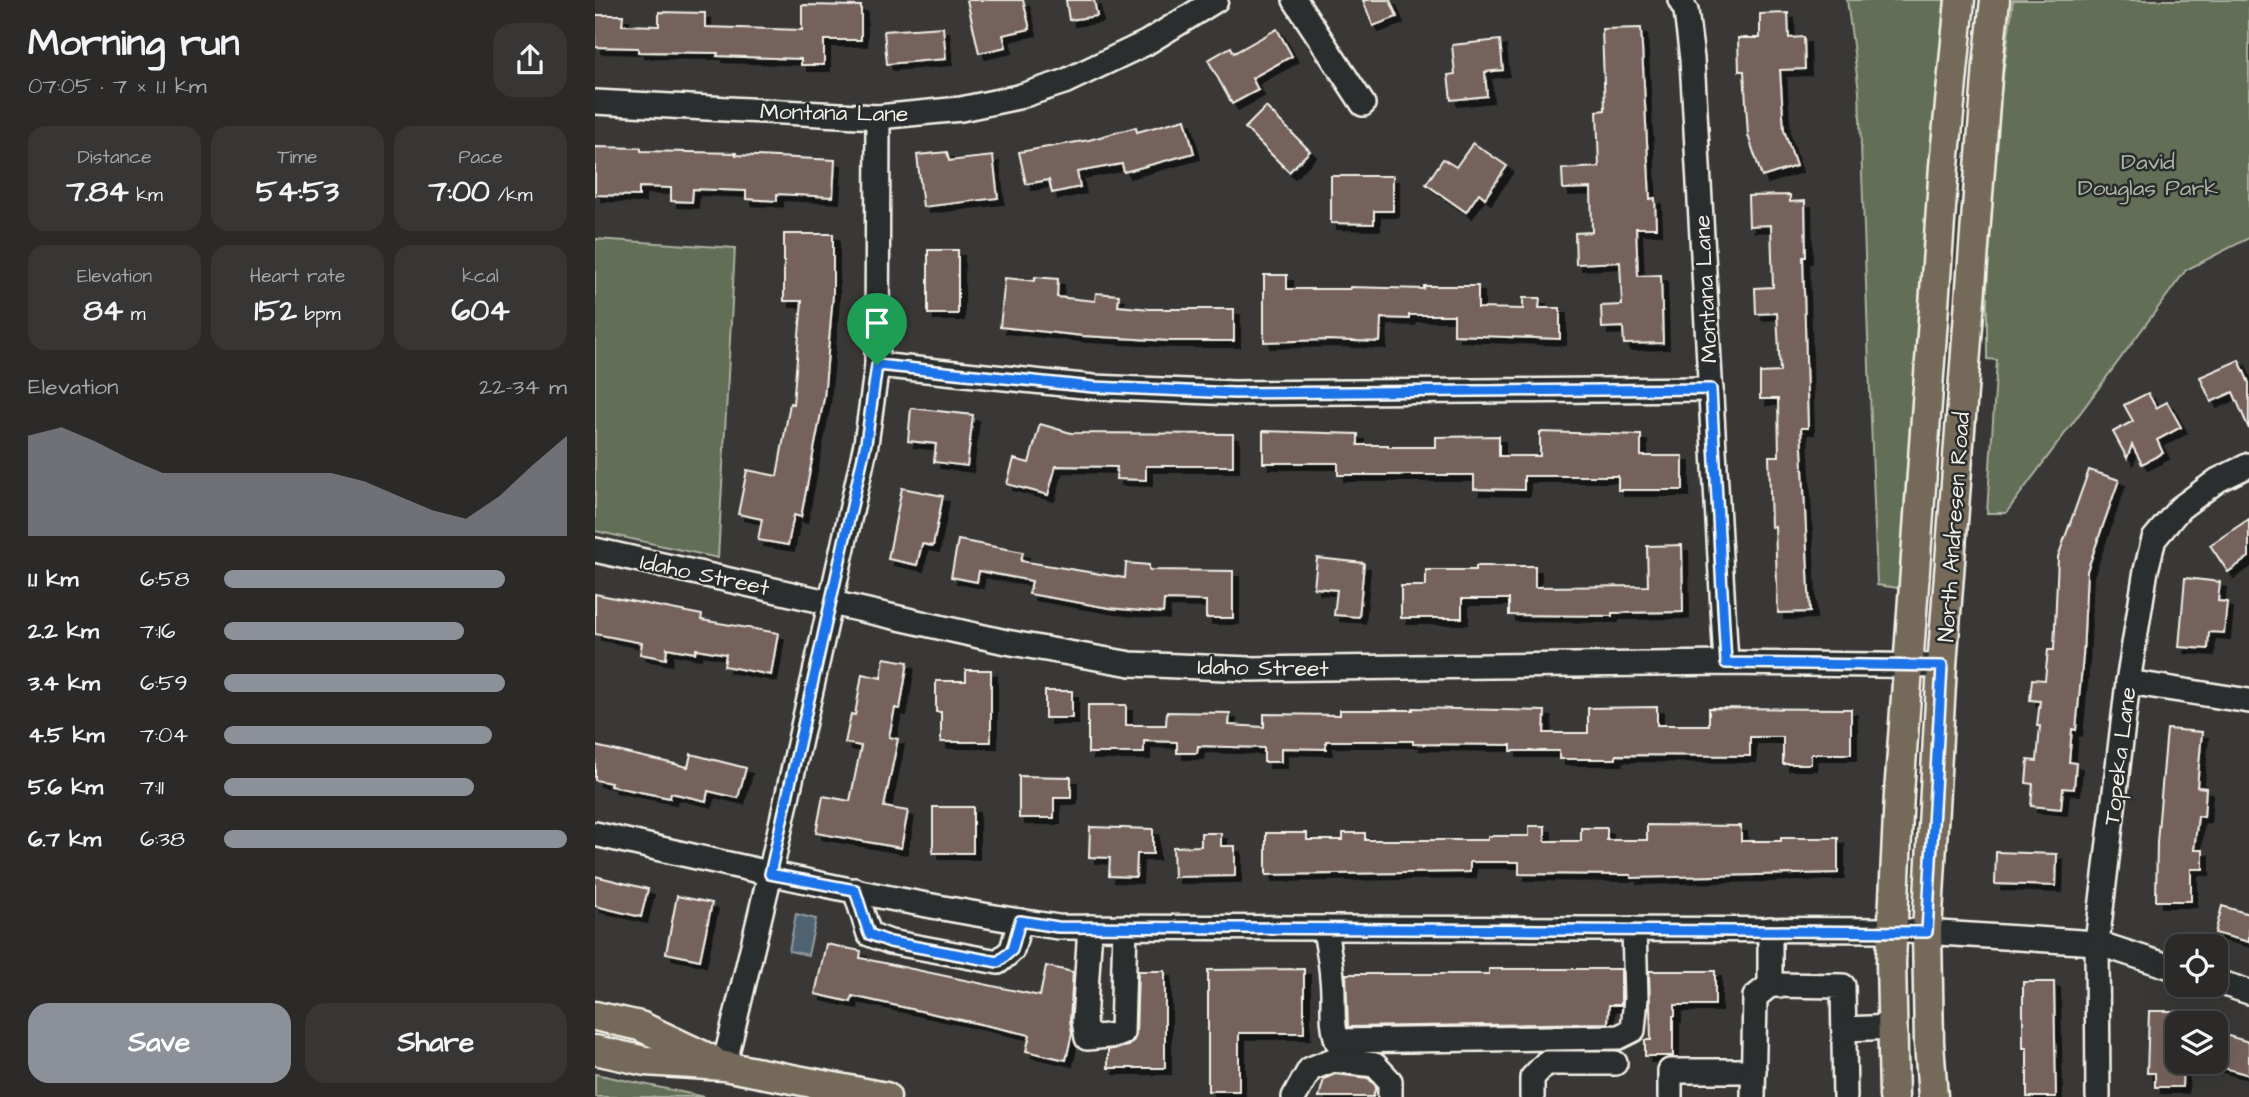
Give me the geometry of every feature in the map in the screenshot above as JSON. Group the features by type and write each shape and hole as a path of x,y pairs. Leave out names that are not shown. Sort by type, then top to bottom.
{"main road":[{"name":"North Andresen Road","path":"1894,1097 1892,930 1907,664 1944,166 1960,0"},
{"name":"North Andresen Road","path":"1933,1097 1927,932 1942,666 1995,0"},
{"path":"595,1016 640,1026 724,1066"},
{"path":"595,1050 645,1061 724,1066 881,1097"}],"street":[{"name":"Montana Lane","path":"595,102 878,117 961,109 1018,97 1064,82 1146,43 1216,0"},
{"path":"1295,0 1363,104"},
{"name":"Montana Lane","path":"1680,0 1686,11 1692,59 1726,663"},
{"path":"724,1066 770,874 866,443 877,365 878,117"},
{"path":"877,365 1093,387 1234,393 1711,389"},
{"name":"Topeka Lane","path":"2098,1097 2097,943 2128,682 2146,570 2154,539 2180,508 2218,480 2249,466"},
{"name":"Idaho Street","path":"595,550 1006,642 1131,664 1250,669 1726,663 1942,666"},
{"path":"2128,682 2249,701"},
{"path":"595,834 770,874 1058,927 1892,930 2097,943 2165,965"},
{"path":"855,890 869,934 890,942 998,962 1012,950 1020,921"},
{"path":"1090,927 1084,1021 1087,1038 1122,1033 1125,927"},
{"path":"1325,928 1332,978 1333,1030 1337,1041 1619,1037 1633,1030 1636,998 1634,929"},
{"path":"1769,929 1770,985"},
{"path":"1753,1097 1755,998 1770,985 1843,986 1845,1097"},
{"path":"2228,985 2249,992"},
{"path":"1844,1029 1892,1027"},
{"path":"1294,1097 1310,1069 1333,1060 1375,1065 1390,1081 1390,1097"},
{"path":"1532,1097 1532,1078 1546,1063 1615,1063"},
{"path":"1670,1097 1670,1071 1754,1070"}],"green space":[{"path":"1847,0 1954,0 1930,218 1899,588 1877,585 1859,91"},
{"name":"David Douglas Park","path":"2013,0 2249,0 2249,238 2186,270 2006,513 1987,513 1997,360 1987,359 1987,288 1997,122"},
{"path":"595,239 735,248 718,558 595,531"},
{"path":"595,1074 705,1097 595,1097"}],"water":[{"path":"796,914 816,919 808,955 789,951"}],"building":[{"path":"967,0 1023,0 1030,29 1003,35 1006,47 979,53"},
{"path":"1066,0 1094,0 1097,16 1069,20"},
{"path":"1363,0 1390,0 1397,17 1373,26"},
{"path":"802,5 861,6 861,40 824,40 824,65 801,65 801,59 717,56 718,53 638,52 638,48 595,47 595,15 623,15 622,25 659,26 659,12 705,13 705,27 802,30"},
{"path":"1788,13 1789,38 1804,37 1805,69 1780,70 1784,130 1796,166 1762,177 1748,135 1744,71 1739,71 1738,38 1760,38 1760,14"},
{"path":"943,27 946,59 887,64 884,31"},
{"path":"1641,28 1650,199 1655,198 1656,228 1636,228 1638,276 1661,275 1663,343 1624,344 1623,327 1602,328 1601,306 1622,305 1620,262 1576,264 1575,233 1592,232 1591,188 1563,189 1562,169 1599,167 1597,111 1605,110 1602,29"},
{"path":"1277,29 1292,56 1252,78 1258,90 1232,104 1208,60 1231,47 1234,53"},
{"path":"1500,40 1503,70 1485,72 1487,96 1451,100 1448,75 1455,74 1452,45"},
{"path":"1266,107 1310,151 1289,172 1245,128"},
{"path":"1185,119 1194,153 1124,172 1122,164 1077,172 1080,187 1052,193 1049,180 1026,184 1019,152 1089,140 1136,127 1137,132"},
{"path":"1473,143 1507,166 1485,198 1479,193 1466,212 1426,184 1443,159 1456,167"},
{"path":"595,147 835,160 833,197 777,194 777,201 746,199 746,191 693,189 692,202 671,201 671,188 639,187 639,196 595,195"},
{"path":"947,152 949,161 993,156 998,198 923,207 917,155"},
{"path":"1331,176 1393,176 1393,211 1374,211 1374,224 1331,223"},
{"path":"1790,195 1790,202 1805,201 1806,257 1803,257 1808,428 1801,428 1810,612 1778,613 1769,456 1779,456 1778,399 1760,399 1760,373 1780,372 1777,313 1756,314 1755,288 1773,287 1771,225 1749,226 1748,196"},
{"path":"784,234 833,234 833,295 824,398 801,517 794,515 788,545 758,540 762,519 738,514 747,470 777,476 790,403 793,404 802,301 784,301"},
{"path":"928,250 958,250 958,314 928,314"},
{"path":"1264,275 1287,275 1287,289 1424,289 1424,286 1478,286 1478,308 1523,309 1523,298 1540,298 1539,308 1560,308 1560,339 1454,335 1454,315 1409,315 1409,319 1381,318 1380,342 1264,342"},
{"path":"1035,277 1058,279 1057,297 1095,301 1096,293 1119,295 1118,306 1150,309 1234,309 1234,341 1083,336 1000,327 1005,278 1035,281"},
{"path":"2239,360 2249,383 2249,429 2233,392 2211,402 2200,377"},
{"path":"2148,393 2156,408 2167,402 2181,427 2157,440 2163,453 2142,464 2132,445 2127,458 2113,432 2133,421 2124,405"},
{"path":"911,408 973,415 967,466 934,462 936,444 908,441"},
{"path":"1040,424 1071,433 1233,434 1233,466 1146,466 1146,480 1116,479 1117,467 1056,466 1048,495 1007,484 1014,459 1029,463"},
{"path":"1263,431 1358,434 1358,445 1388,447 1436,447 1436,437 1499,436 1499,456 1540,456 1540,432 1641,435 1641,456 1683,456 1683,490 1618,490 1618,476 1524,476 1524,490 1474,489 1474,475 1338,475 1338,463 1263,463"},
{"path":"2089,470 2119,480 2087,571 2083,656 2076,730 2072,729 2069,762 2076,763 2074,789 2063,788 2061,809 2031,806 2033,784 2026,783 2028,760 2037,761 2040,726 2037,726 2040,701 2030,700 2032,679 2045,680 2048,650 2054,650 2058,557"},
{"path":"902,488 943,496 933,546 922,544 917,565 888,559"},
{"path":"2249,519 2249,557 2228,572 2210,545"},
{"path":"958,540 1023,552 1021,561 1125,578 1126,563 1149,565 1149,570 1233,571 1233,618 1206,618 1206,601 1164,600 1163,613 1109,608 1029,594 1032,581 979,571 977,582 951,577"},
{"path":"1682,545 1683,612 1612,613 1612,616 1509,615 1509,599 1462,599 1462,618 1401,618 1401,586 1426,586 1426,570 1476,570 1476,566 1535,566 1535,587 1648,586 1647,546"},
{"path":"1317,558 1364,563 1359,617 1334,615 1337,590 1314,588"},
{"path":"2185,578 2220,582 2218,601 2227,602 2224,633 2209,632 2208,649 2179,647"},
{"path":"595,594 702,615 701,620 778,633 771,675 724,666 726,654 696,649 695,653 667,648 666,659 640,654 642,643 595,634"},
{"path":"884,658 908,662 900,709 895,708 889,737 898,739 884,807 908,811 901,848 816,833 823,796 850,801 861,746 845,743 851,714 855,715 862,674 881,678"},
{"path":"966,670 991,670 991,742 941,742 941,712 936,712 936,681 966,681"},
{"path":"1045,691 1072,691 1072,718 1045,718"},
{"path":"1088,705 1126,705 1126,725 1166,725 1167,712 1230,713 1229,725 1264,727 1264,714 1340,715 1340,710 1413,708 1545,711 1544,733 1588,733 1588,708 1657,707 1657,725 1709,725 1709,708 1851,709 1851,754 1811,754 1811,764 1783,764 1783,737 1750,737 1750,756 1616,755 1616,759 1559,759 1559,751 1511,751 1511,745 1413,744 1413,741 1326,741 1326,749 1281,748 1281,762 1264,762 1264,748 1198,746 1197,753 1177,753 1177,742 1144,741 1144,753 1088,753"},
{"path":"2167,729 2202,732 2197,787 2206,788 2204,817 2198,816 2194,850 2203,850 2203,869 2191,869 2191,901 2156,901 2157,842"},
{"path":"595,746 688,767 691,754 746,768 738,798 708,791 706,801 671,793 670,798 610,786 611,783 595,780"},
{"path":"1019,776 1071,777 1071,798 1054,798 1054,818 1019,818"},
{"path":"933,807 973,807 973,853 933,853"},
{"path":"1647,825 1741,826 1741,841 1838,838 1838,873 1631,878 1631,875 1519,874 1519,862 1470,862 1470,872 1266,875 1266,833 1307,833 1307,840 1343,840 1343,833 1365,833 1365,840 1488,840 1488,836 1529,836 1529,826 1545,826 1545,841 1581,841 1581,828 1607,828 1607,840 1647,840"},
{"path":"1090,827 1153,829 1153,854 1137,854 1136,877 1109,876 1110,858 1089,857"},
{"path":"1201,833 1221,833 1221,846 1235,846 1235,876 1174,877 1173,847 1201,846"},
{"path":"1996,852 2057,854 2056,886 1995,884"},
{"path":"595,876 648,889 641,917 595,906"},
{"path":"677,896 712,903 700,960 666,953"},
{"path":"2222,906 2249,914 2249,942 2228,936 2228,934 2215,933"},
{"path":"826,944 861,951 860,958 1040,996 1046,966 1073,972 1070,1020 1072,1033 1066,1060 1026,1051 1030,1035 852,996 851,1002 815,994"},
{"path":"1304,969 1304,1033 1239,1033 1239,1091 1208,1091 1208,970"},
{"path":"1489,969 1621,969 1621,1005 1609,1005 1608,1023 1348,1027 1346,974 1489,974"},
{"path":"1138,971 1165,971 1165,1068 1108,1068 1108,1050 1128,1046 1136,1034"},
{"path":"1649,971 1715,971 1715,1005 1675,1005 1673,1056 1645,1056 1645,1040 1651,1040"},
{"path":"2023,982 2054,982 2056,1097 2027,1097 2027,1048 2023,1048"},
{"path":"2149,1011 2165,1011 2165,1074 2183,1074 2182,1087 2155,1087 2155,1073 2147,1073"},
{"path":"2228,1036 2249,1042 2249,1075 2228,1069"},
{"path":"1335,1074 1368,1078 1376,1086 1373,1097 1319,1097 1324,1079"}],"route":[{"path":"877,365 1093,387 1234,393 1711,389 1726,663 1942,666 1927,932 1058,927 1020,921 1012,950 998,962 890,942 869,934 855,890 770,874 866,443 877,365"}]}
